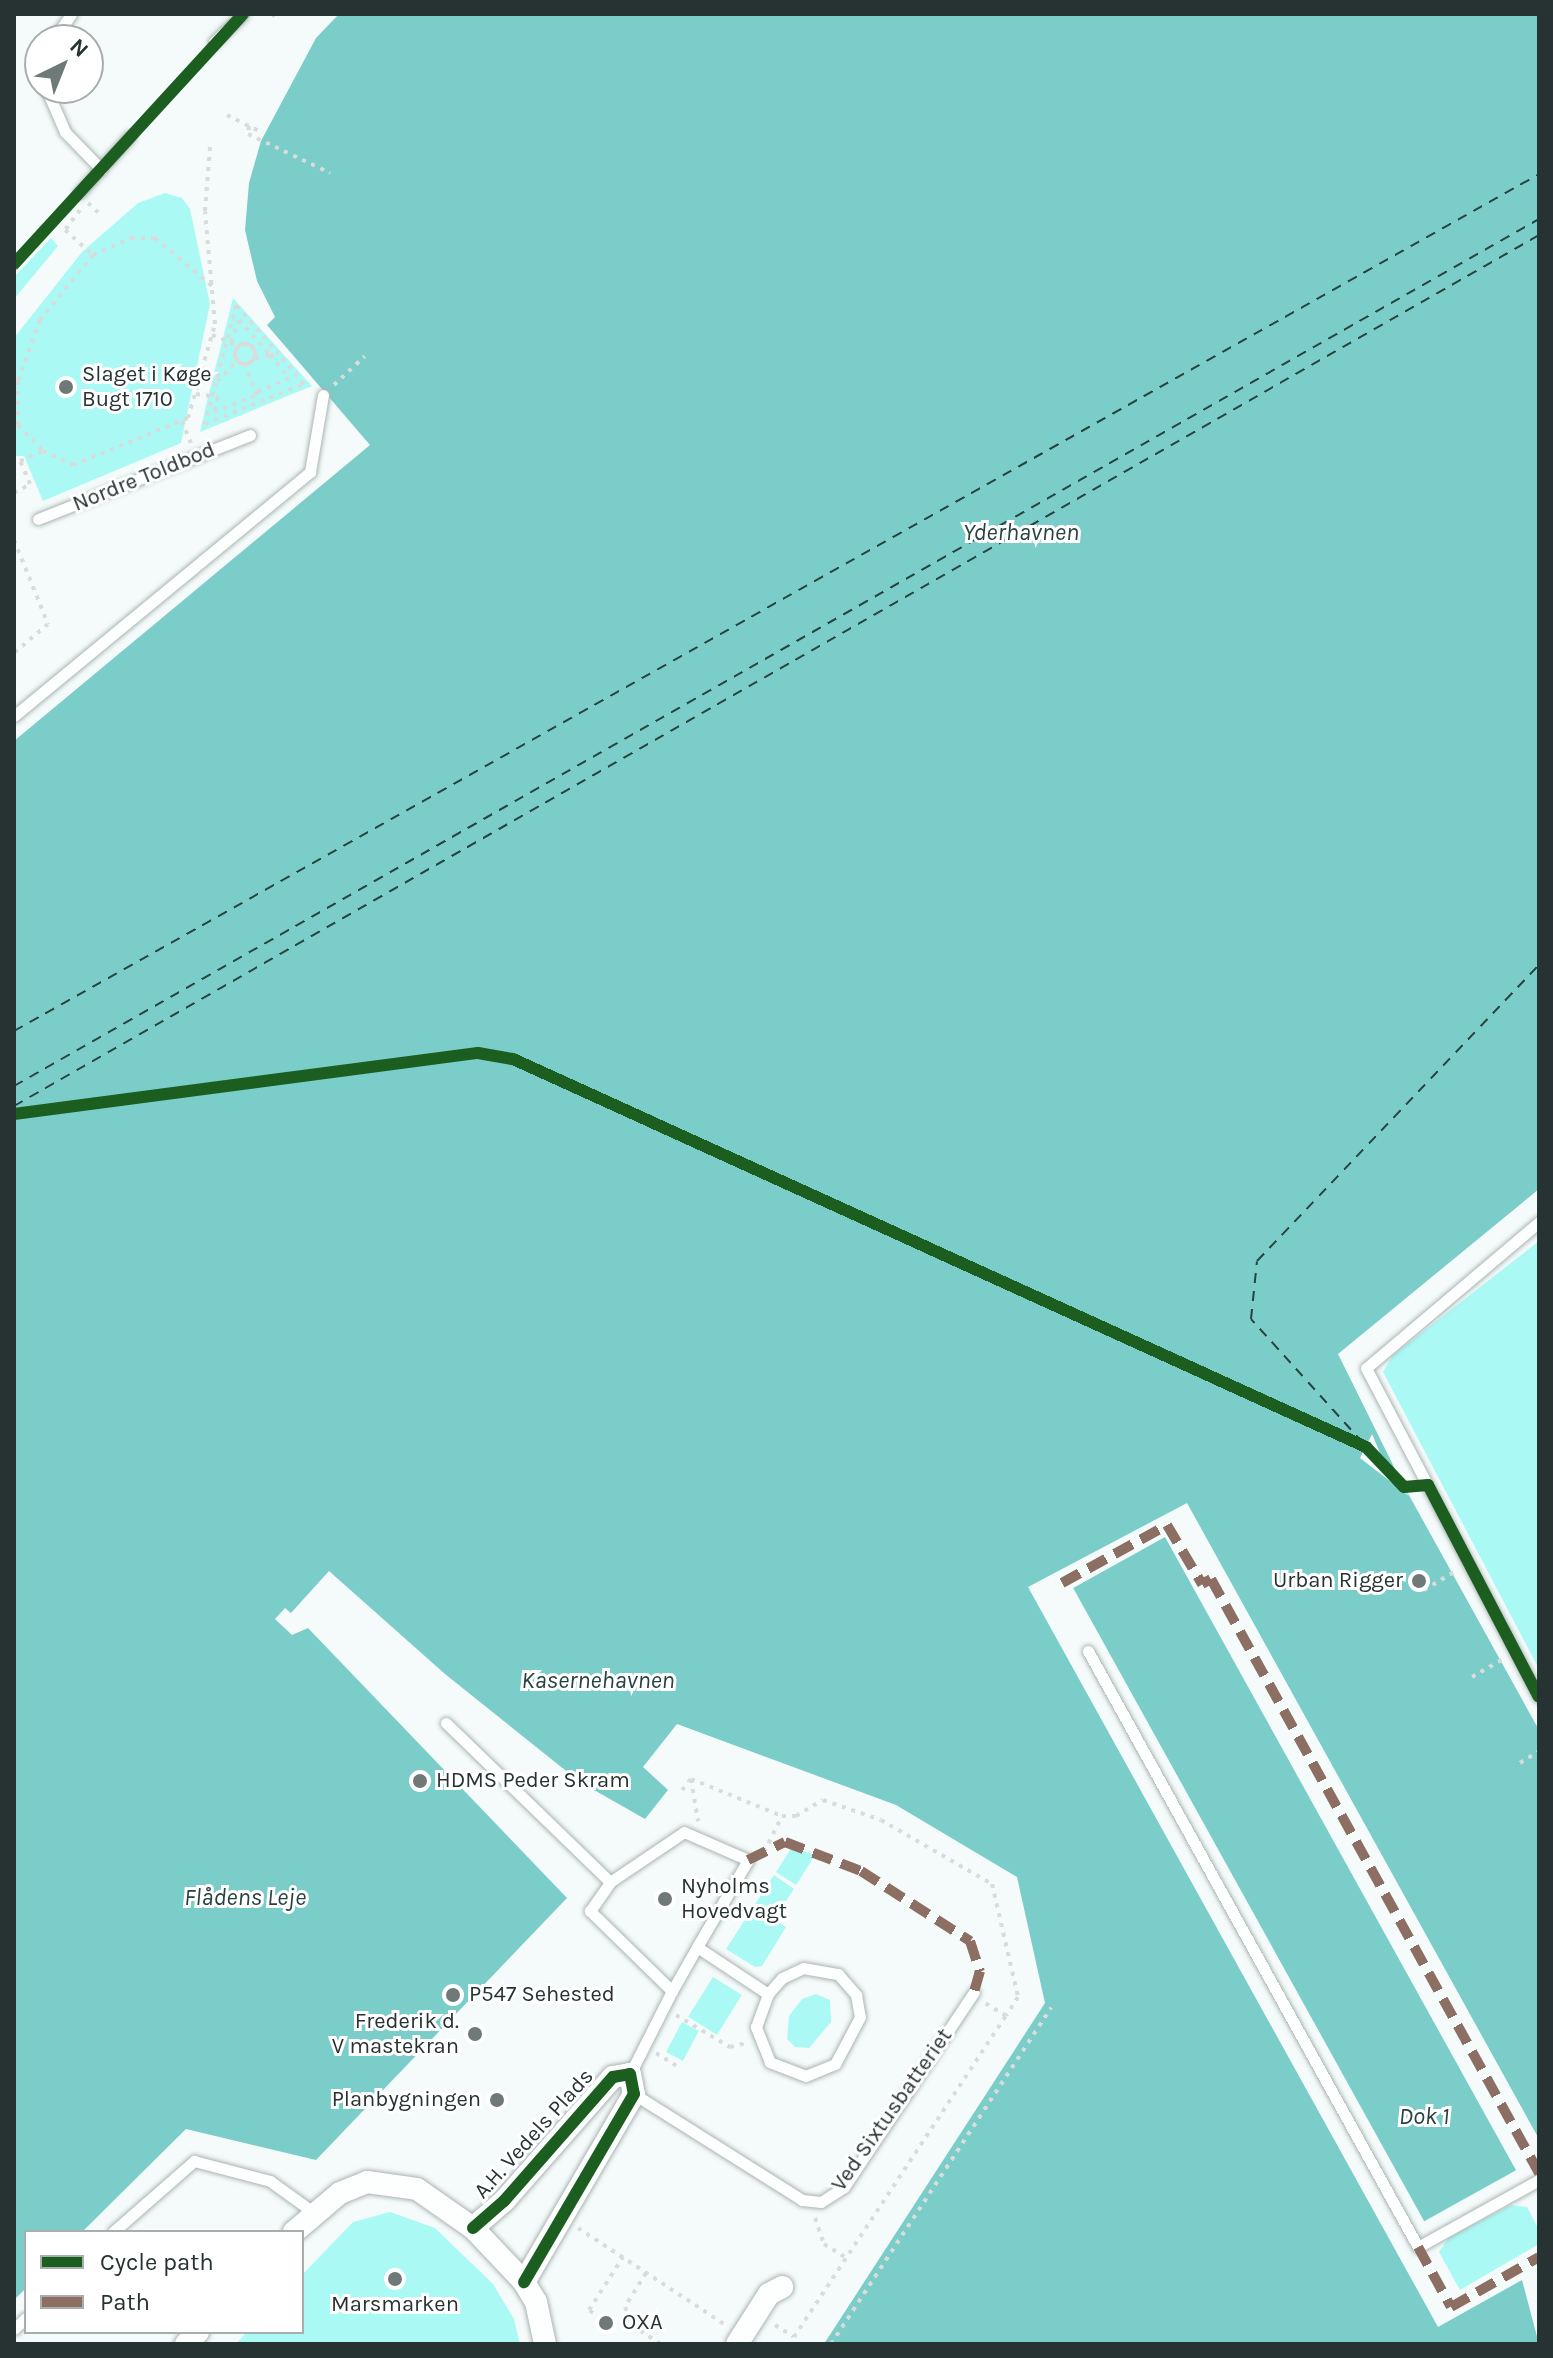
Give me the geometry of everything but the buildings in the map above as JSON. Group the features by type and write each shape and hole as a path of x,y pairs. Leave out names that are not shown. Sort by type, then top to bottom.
{"street":[{"name":"A.H. Vedels Plads","path":"473,2228 504,2201 613,2077 632,2084 562,2218 524,2282"},
{"name":"A.H. Vedels Plads","path":"296,2230 313,2212 367,2182 393,2183 417,2189 473,2228 524,2282 536,2302 545,2344"},
{"path":"740,2340 769,2294 782,2287"}],"lane":[{"path":"214,42 243,14"},
{"path":"53,104 65,132 101,169"},
{"path":"83,197 101,169 130,136"},
{"path":"14,716 310,472 323,395"},
{"name":"Nordre Toldbod","path":"38,519 250,435"},
{"path":"1539,1222 1366,1368 1539,1697"},
{"path":"1088,1651 1418,2247 1539,2180"},
{"path":"446,1723 610,1882"},
{"name":"A.H. Vedels Plads","path":"632,2084 644,2046 663,2008 748,1860 684,1832 610,1882 590,1911 672,1991"},
{"path":"697,1947 768,1994"},
{"path":"823,1968 845,1980 856,1995 858,2030 835,2064 806,2076 775,2067 757,2040 758,2013 768,1994 792,1972 823,1968"},
{"name":"Ved Sixtusbatteriet","path":"632,2084 809,2201 833,2197 844,2187 973,1993"},
{"path":"115,2230 194,2161 270,2181 313,2212"}],"path":[{"path":"272,14 278,19"},
{"path":"227,115 263,133"},
{"path":"249,126 248,134 330,173"},
{"path":"210,147 205,211 214,288 212,335 188,418 73,465 43,451 18,425 18,381 40,320 93,255 131,238 155,238 214,288"},
{"path":"83,197 65,230 93,255"},
{"path":"83,197 100,214"},
{"path":"51,223 83,197"},
{"path":"236,305 279,354 304,384 205,424 236,305"},
{"path":"196,394 218,397 214,412 289,378 239,320 229,340"},
{"path":"212,335 238,346 251,346 255,358"},
{"path":"216,383 238,362 238,346"},
{"path":"245,365 255,358 279,354"},
{"path":"341,378 365,356"},
{"path":"238,362 245,365 260,402"},
{"path":"182,420 196,456"},
{"path":"14,493 30,484 20,461 43,451"},
{"path":"14,540 48,624 14,653"},
{"path":"1366,1447 1404,1487 1428,1485"},
{"path":"1424,1590 1445,1578"},
{"path":"1472,1677 1493,1665"},
{"path":"1520,1763 1539,1751"},
{"path":"682,1790 691,1779"},
{"path":"691,1779 696,1797"},
{"path":"691,1779 782,1816 796,1816 823,1800 881,1820 992,1884 1018,1997 794,2337 774,2324"},
{"path":"764,1852 782,1816"},
{"path":"973,1993 1006,2016"},
{"path":"663,2008 730,2047 757,2040"},
{"path":"831,2344 1051,2008"},
{"path":"644,2046 678,2067"},
{"path":"809,2201 824,2244 846,2258"},
{"path":"562,2218 647,2272 740,2340"},
{"path":"593,2313 589,2310 623,2257"},
{"path":"647,2272 625,2307 632,2325 660,2344"}],"shaded area":[{"path":"165,193 182,198 190,209 210,304 181,443 43,501 24,456 14,456 14,338 82,252 138,203"},
{"path":"51,238 58,246 14,299 14,277"},
{"path":"233,298 312,386 200,432 207,401"},
{"path":"1539,1241 1539,1669 1383,1372 1393,1355"},
{"path":"792,1847 815,1855 796,1885 776,1872"},
{"path":"774,1875 794,1889 774,1919 786,1927 762,1966 755,1967 726,1949"},
{"path":"713,1977 742,1995 717,2035 688,2017"},
{"path":"816,1994 830,2000 831,2022 809,2048 795,2047 787,2039 789,2016 802,1999"},
{"path":"682,2022 699,2031 683,2061 666,2052"},
{"path":"1511,2205 1527,2207 1539,2230 1539,2244 1460,2290 1439,2252 1449,2237"},
{"name":"Marsmarken","path":"390,2212 435,2228 493,2284 514,2319 520,2344 236,2344 245,2334 304,2334 304,2273 353,2222"}],"water":[{"path":"339,14 1539,14 1539,1189 1338,1354 1400,1479 1539,1730 1539,2139 1187,1503 1028,1587 1438,2327 1522,2280 1539,2344 824,2344 1045,2003 1017,1877 896,1805 677,1724 643,1767 668,1790 645,1819 580,1782 445,1674 329,1571 291,1613 285,1608 275,1619 292,1635 308,1628 567,1898 316,2160 186,2129 84,2230 24,2230 24,2290 14,2300 14,741 370,445 267,325 275,317 257,281 245,230 249,183 261,141 316,38"},
{"name":"Dok 1","path":"1165,1537 1516,2170 1424,2221 1073,1588"}],"pier":[{"path":"1372,1434 1386,1467 1409,1496 1360,1458"}],"ferry route":[{"path":"14,1031 1539,174"},
{"path":"14,1086 1539,219"},
{"path":"14,1106 1539,235"},
{"path":"1363,1443 1251,1319 1257,1261 1539,965"},
{"path":"14,1114 478,1053 513,1059 1366,1447"}],"marked path":[{"path":"1062,1583 1167,1525 1202,1584 1211,1579 1539,2173"},
{"path":"748,1860 785,1842 861,1871 970,1941 980,1971 974,1992"},
{"path":"1418,2247 1451,2307 1539,2257"}],"cycle path":[{"path":"14,264 243,14"},
{"path":"14,1114 478,1053 513,1059 1366,1447 1404,1487 1428,1485 1539,1697"},
{"path":"473,2228 504,2201 613,2077 630,2074 634,2094 524,2282"}],"place":[{"name":"Slaget i Køge Bugt 1710","path":"66,387"},
{"name":"Urban Rigger","path":"1419,1581"},
{"name":"HDMS Peder Skram","path":"420,1781"},
{"name":"Nyholms Hovedvagt","path":"665,1899"},
{"name":"P547 Sehested","path":"453,1995"},
{"name":"Frederik d. V mastekran","path":"475,2034"},
{"name":"Planbygningen","path":"497,2100"},
{"name":"Marsmarken","path":"395,2279"},
{"name":"OXA","path":"606,2323"}],"water label":[{"name":"Yderhavnen","path":"1021,533"},
{"name":"Kasernehavnen","path":"598,1681"},
{"name":"Flådens Leje","path":"245,1898"}]}
